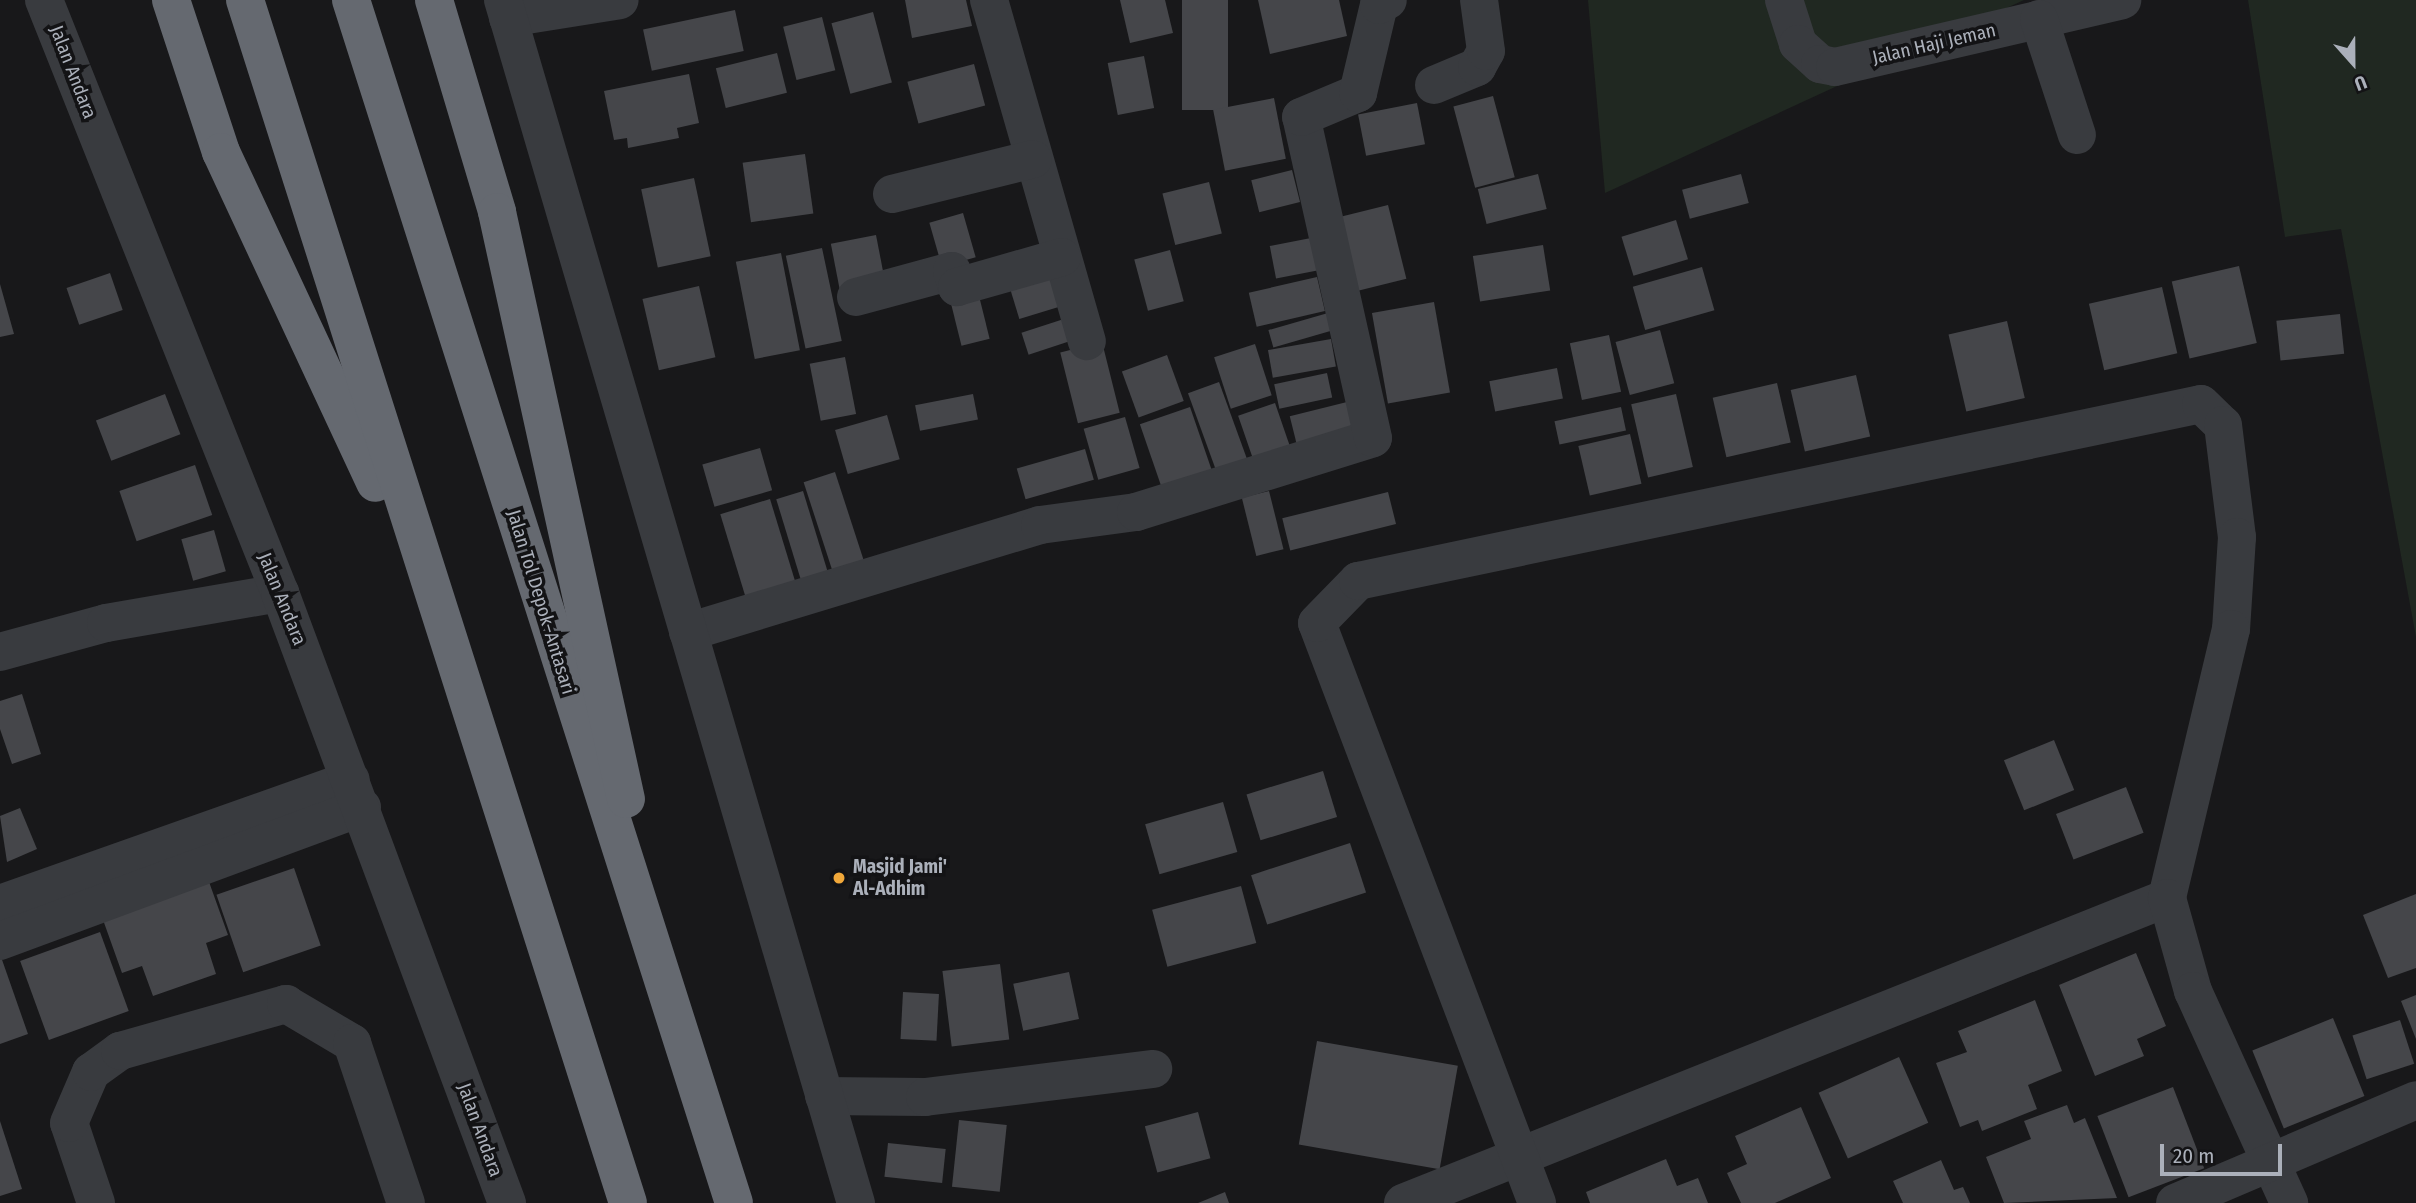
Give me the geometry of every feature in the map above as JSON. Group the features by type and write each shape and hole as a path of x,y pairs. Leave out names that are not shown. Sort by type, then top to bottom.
{"highway":[{"path":"171,0 221,152 440,621"},
{"path":"245,0 440,621 628,1203"},
{"name":"Jalan Tol Depok–Antasari","path":"351,0 680,1044 734,1203"},
{"path":"434,0 497,212 680,1044"}],"street":[{"name":"Jalan Andara","path":"44,0 281,593 506,1203"},
{"path":"621,0 505,9 856,1203"},
{"path":"989,0 1087,341"},
{"path":"688,632 1040,525 1136,512 1373,438 1301,117 1358,93 1379,5 1388,0"},
{"path":"1434,85 1477,67 1486,51 1479,0"},
{"name":"Jalan Haji Jeman","path":"1784,0 1798,44 1820,64 1835,67 2122,0"},
{"path":"2039,19 2077,135"},
{"path":"892,194 1033,159"},
{"path":"856,297 952,271 957,288 1062,257"},
{"path":"1537,1203 1317,623 1358,581 2201,404 2223,425 2235,563 2231,629 2167,898 2193,991 2289,1203"},
{"path":"0,652 106,623 281,593"},
{"path":"0,904 357,794"},
{"path":"0,941 357,794"},
{"path":"1404,1203 2167,898"},
{"path":"96,1203 69,1123 91,1072 120,1051 286,1004 352,1043 406,1203"},
{"path":"824,1096 925,1097 1153,1069"},
{"path":"2175,1203 2416,1100"}],"shaded area":[{"path":"1588,0 2024,0 1605,193"},
{"path":"2248,0 2416,0 2416,637 2341,229 2285,237"}],"building":[{"path":"905,0 966,0 972,26 912,38"},
{"path":"1120,0 1165,0 1173,33 1130,43"},
{"path":"1182,0 1228,0 1228,110 1182,110"},
{"path":"1258,0 1339,0 1347,36 1270,54"},
{"path":"735,10 744,51 652,71 643,30"},
{"path":"873,12 892,83 850,94 831,23"},
{"path":"822,17 835,70 796,80 783,27"},
{"path":"777,53 787,93 726,108 716,68"},
{"path":"1144,56 1154,108 1118,115 1108,63"},
{"path":"974,64 985,106 918,123 907,82"},
{"path":"689,74 699,123 677,128 679,138 628,148 627,138 614,140 604,91"},
{"path":"1493,96 1515,177 1475,188 1453,107"},
{"path":"1274,98 1286,159 1225,171 1213,110"},
{"path":"1417,103 1425,144 1366,156 1358,114"},
{"path":"805,154 813,213 751,222 743,163"},
{"path":"1292,170 1300,202 1259,212 1251,180"},
{"path":"1538,174 1547,209 1487,224 1478,189"},
{"path":"1741,174 1749,203 1690,219 1682,190"},
{"path":"694,178 711,256 658,267 641,189"},
{"path":"1209,182 1222,233 1175,245 1162,194"},
{"path":"1388,205 1406,279 1354,292 1336,218"},
{"path":"963,213 976,257 942,267 929,223"},
{"path":"1676,220 1688,259 1633,276 1621,237"},
{"path":"876,235 885,281 840,290 831,244"},
{"path":"1311,238 1317,270 1276,278 1270,246"},
{"path":"1543,245 1550,290 1480,302 1473,256"},
{"path":"822,248 842,341 806,349 786,256"},
{"path":"1170,250 1184,301 1148,311 1134,260"},
{"path":"781,253 800,350 755,359 736,262"},
{"path":"1052,265 1064,305 1019,319 1007,279"},
{"path":"2239,266 2257,343 2190,358 2172,282"},
{"path":"1702,267 1714,310 1645,330 1633,287"},
{"path":"110,273 123,310 79,325 67,288"},
{"path":"1317,277 1325,311 1257,327 1249,293"},
{"path":"0,284 14,334 0,337"},
{"path":"699,286 715,357 659,370 642,299"},
{"path":"2162,287 2177,353 2104,370 2089,304"},
{"path":"979,296 990,339 962,346 951,303"},
{"path":"1434,302 1450,393 1388,404 1372,313"},
{"path":"1328,313 1333,330 1273,347 1268,330"},
{"path":"2340,314 2344,354 2281,360 2276,321"},
{"path":"1070,317 1077,339 1029,355 1021,333"},
{"path":"2007,321 2025,398 1966,411 1949,334"},
{"path":"1660,330 1674,383 1630,395 1616,342"},
{"path":"1609,335 1621,392 1582,400 1570,343"},
{"path":"1331,339 1336,367 1273,378 1268,350"},
{"path":"1102,342 1120,413 1078,423 1060,352"},
{"path":"1255,344 1272,395 1231,409 1214,357"},
{"path":"1167,355 1184,401 1139,417 1122,371"},
{"path":"845,357 856,414 821,421 810,364"},
{"path":"1557,368 1563,398 1495,412 1489,381"},
{"path":"1327,373 1332,397 1279,409 1274,384"},
{"path":"1856,375 1870,436 1805,451 1791,390"},
{"path":"1219,382 1248,461 1217,472 1188,393"},
{"path":"1777,383 1791,442 1726,457 1713,398"},
{"path":"165,394 180,434 111,461 96,421"},
{"path":"973,394 978,420 920,431 915,405"},
{"path":"1676,394 1693,467 1648,477 1631,404"},
{"path":"1347,402 1356,437 1298,451 1290,416"},
{"path":"1275,403 1291,449 1254,462 1238,416"},
{"path":"1190,407 1212,472 1162,489 1140,424"},
{"path":"1621,407 1626,430 1559,445 1554,421"},
{"path":"887,415 900,459 848,474 835,430"},
{"path":"1125,417 1140,468 1098,480 1084,429"},
{"path":"1630,434 1641,484 1590,496 1578,446"},
{"path":"760,448 772,490 714,507 702,465"},
{"path":"1085,449 1094,480 1026,499 1017,469"},
{"path":"195,465 212,515 137,541 119,491"},
{"path":"835,472 866,568 835,578 804,482"},
{"path":"803,491 832,585 805,593 776,499"},
{"path":"1269,491 1284,549 1256,556 1242,498"},
{"path":"1388,492 1396,524 1290,550 1282,518"},
{"path":"770,499 799,594 749,609 720,514"},
{"path":"214,530 226,571 193,581 181,539"},
{"path":"22,694 41,754 12,764 0,729 0,701"},
{"path":"2054,740 2074,790 2024,810 2004,760"},
{"path":"1323,771 1337,817 1261,840 1246,794"},
{"path":"2126,787 2144,833 2074,860 2056,814"},
{"path":"1223,802 1237,852 1159,874 1145,824"},
{"path":"20,808 37,849 7,862 0,816"},
{"path":"1350,843 1366,892 1267,925 1251,875"},
{"path":"294,868 321,946 243,972 216,895"},
{"path":"208,879 228,935 206,943 216,974 153,996 142,966 122,973 102,917"},
{"path":"1241,886 1256,943 1167,967 1152,910"},
{"path":"2416,894 2416,968 2388,978 2363,915"},
{"path":"100,932 129,1011 49,1040 20,961"},
{"path":"2136,953 2166,1026 2137,1039 2144,1056 2095,1076 2059,985"},
{"path":"0,954 28,1034 0,1044"},
{"path":"1000,964 1009,1039 952,1047 942,971"},
{"path":"1069,972 1079,1019 1023,1031 1013,984"},
{"path":"903,992 939,994 936,1041 901,1039"},
{"path":"2416,995 2416,1039 2401,1001"},
{"path":"2035,1000 2062,1071 2028,1085 2037,1109 1982,1131 1978,1120 1960,1127 1936,1063 1967,1052 1958,1031"},
{"path":"2333,1018 2364,1096 2284,1128 2252,1051"},
{"path":"2400,1020 2414,1064 2367,1079 2352,1035"},
{"path":"1317,1041 1458,1066 1440,1169 1299,1144"},
{"path":"1899,1057 1928,1123 1848,1159 1819,1093"},
{"path":"2173,1087 2204,1168 2129,1197 2097,1116"},
{"path":"2067,1105 2074,1123 2085,1118 2117,1198 2004,1203 1986,1157 2031,1139 2024,1121"},
{"path":"1801,1107 1831,1178 1775,1203 1741,1203 1727,1173 1747,1164 1735,1136"},
{"path":"1198,1112 1210,1158 1157,1173 1145,1126"},
{"path":"959,1120 1007,1125 1000,1192 952,1187"},
{"path":"0,1121 22,1189 0,1196"},
{"path":"888,1143 946,1149 942,1183 884,1177"},
{"path":"1666,1159 1677,1186 1698,1178 1708,1203 1590,1203 1586,1192"},
{"path":"1941,1160 1954,1190 1963,1187 1970,1203 1903,1203 1893,1181"},
{"path":"1225,1192 1229,1203 1198,1203"}],"place":[{"name":"Masjid Jami' Al-Adhim","path":"839,878"}]}
